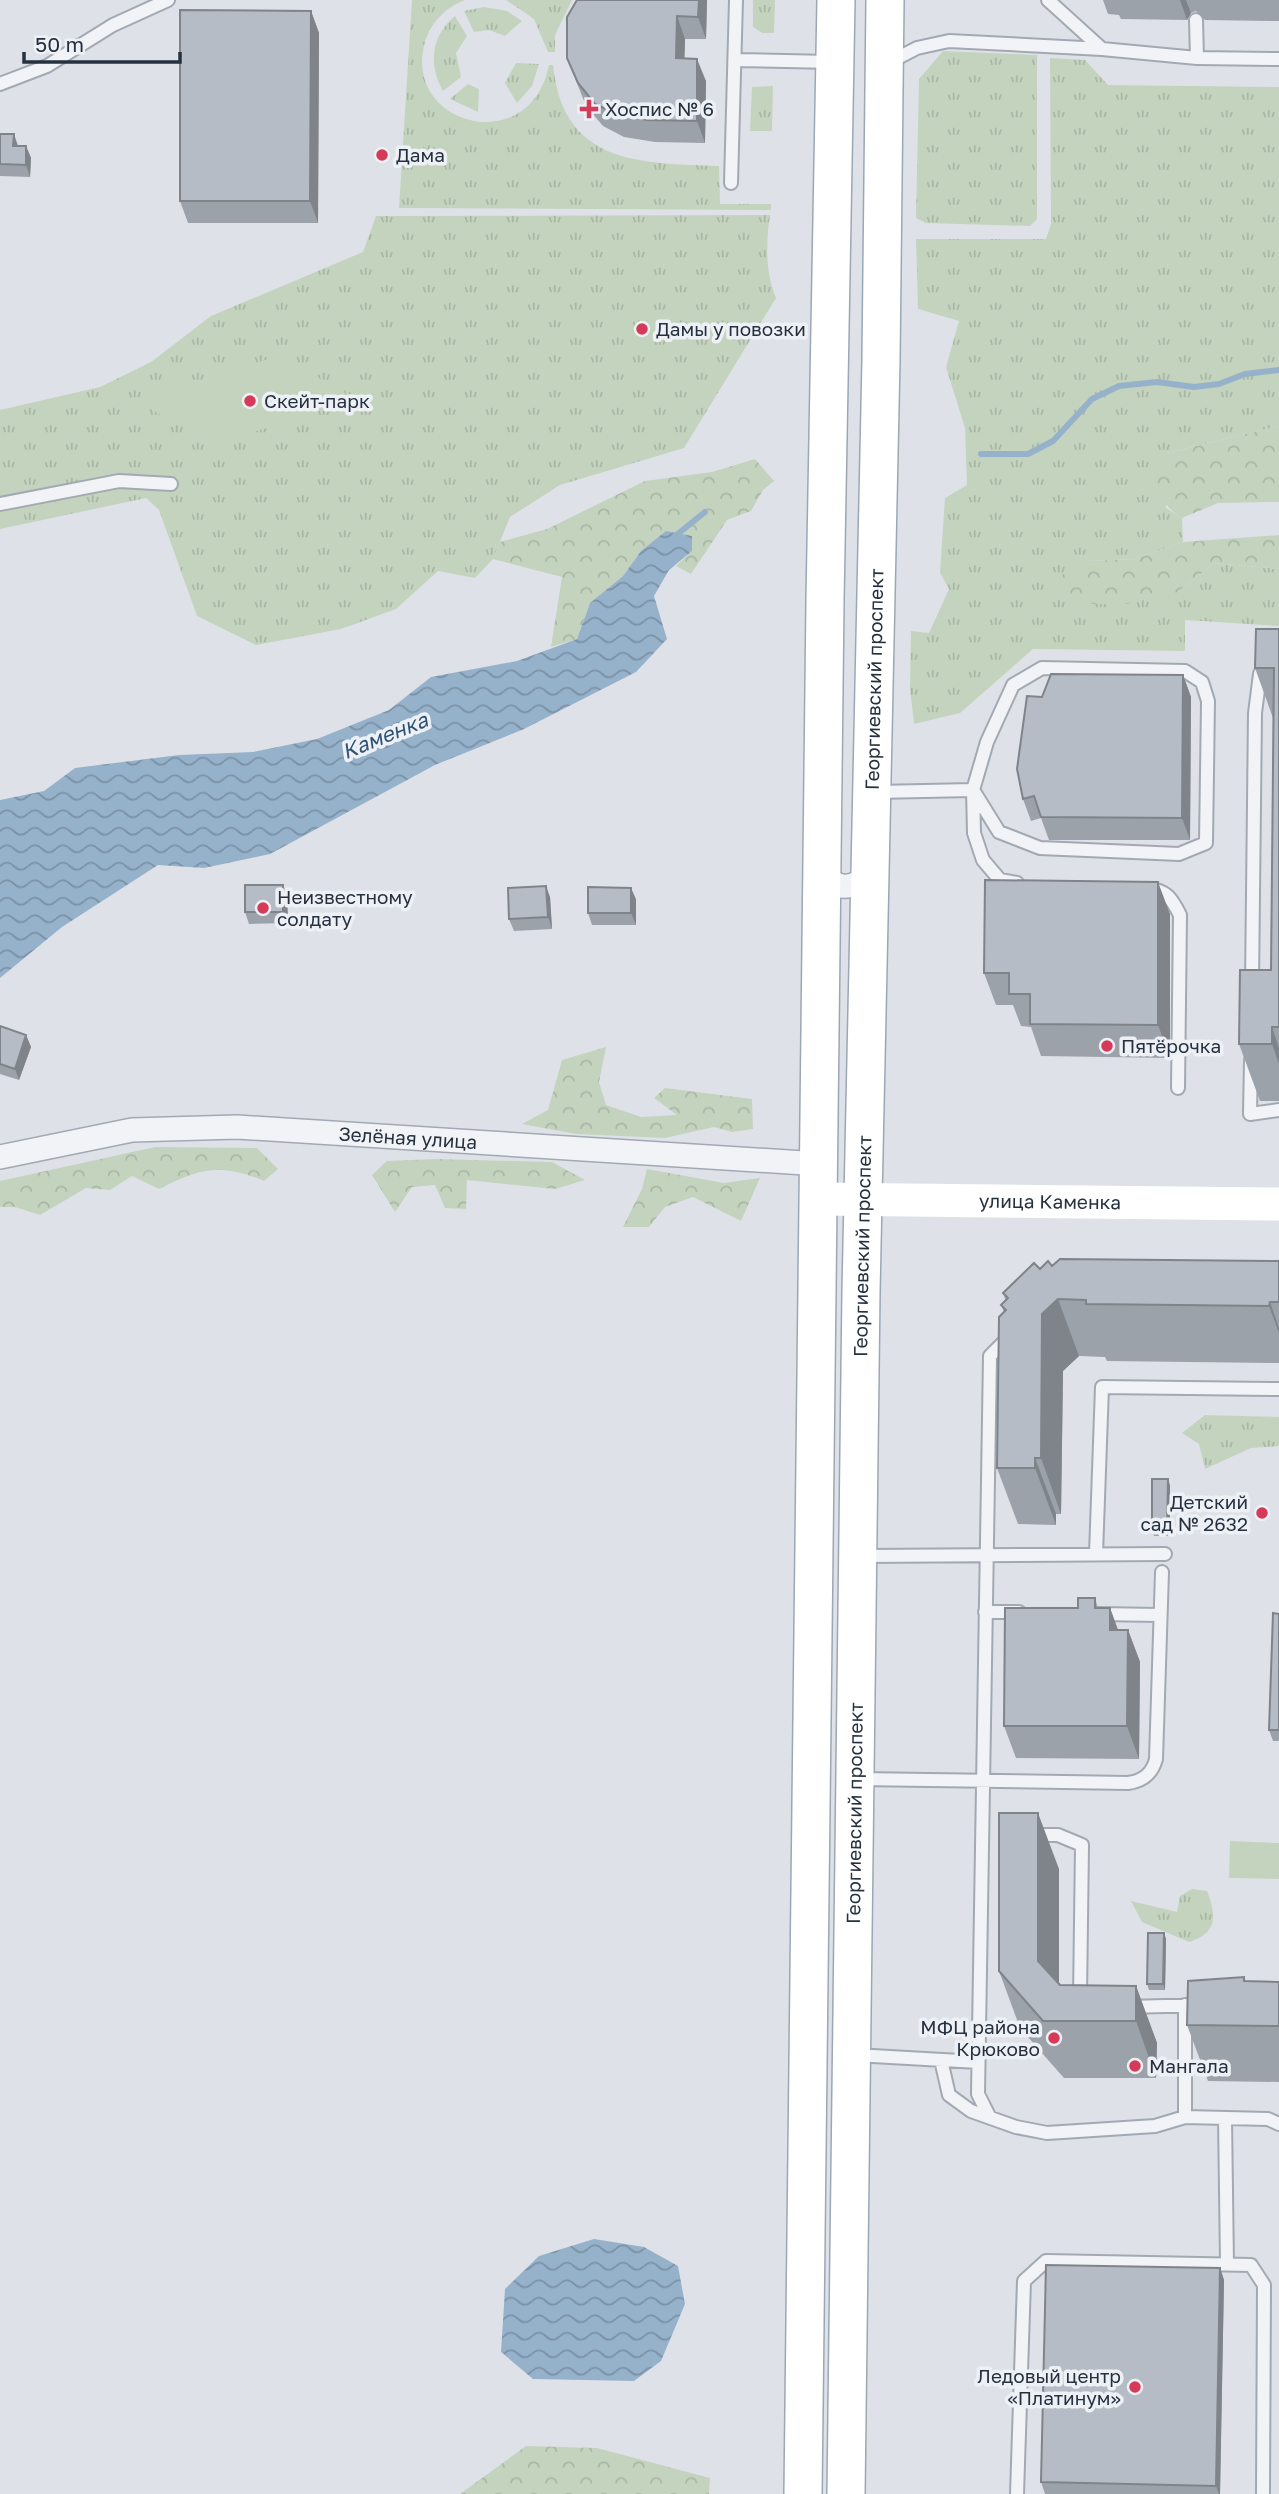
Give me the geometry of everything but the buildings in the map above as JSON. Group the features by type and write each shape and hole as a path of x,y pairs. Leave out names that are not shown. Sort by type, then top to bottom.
{"main road":[{"path":"803,2494 825,601 836,0"},
{"name":"Георгиевский проспект","path":"846,2494 857,1556 868,875 881,360 885,0"},
{"name":"улица Каменка","path":"820,1182 863,1200 1279,1204"}],"street":[{"path":"823,872 828,881 845,887 854,886 868,875"},
{"name":"Зелёная улица","path":"0,1157 132,1130 237,1127 820,1182"},
{"path":"815,1556 836,1544 844,1546 857,1556"},
{"path":"809,2052 814,2059 830,2064 851,2055"}],"lane":[{"path":"0,84 47,66 113,25 168,0"},
{"path":"731,183 736,0"},
{"path":"1048,0 1102,49"},
{"path":"1196,20 1197,58"},
{"path":"884,65 917,48 948,41 1102,49 1197,58 1279,58"},
{"path":"736,60 834,62"},
{"path":"0,504 119,481 171,484"},
{"path":"1251,1003 1255,713 1261,674 1279,667"},
{"path":"973,790 999,832 1040,848 1179,854 1206,843 1208,701 1202,682 1185,671 1042,668 1013,685 987,742 973,790 974,833 983,860 1000,880 1028,886"},
{"path":"871,792 973,790"},
{"path":"1133,888 1156,889 1171,896 1180,915 1178,1088"},
{"path":"1251,1045 1250,1114 1279,1110"},
{"path":"990,2118 978,2094 978,2062 988,1835 983,1781 990,1356 1016,1329"},
{"path":"1097,1554 1102,1387 1279,1389"},
{"path":"857,1556 1165,1554"},
{"path":"855,1779 1128,1783 1148,1776 1156,1759 1162,1572"},
{"path":"985,1612 1039,1613"},
{"path":"1079,1613 1159,1615"},
{"path":"1020,1835 1058,1835 1082,1845 1080,1998 1100,2007 1213,2005"},
{"path":"1185,2005 1185,2117"},
{"path":"851,2055 978,2062"},
{"path":"942,2060 949,2095 971,2111 1047,2133 1155,2126 1185,2117 1268,2119 1279,2124"},
{"path":"1225,2118 1227,2264"},
{"path":"1017,2494 1024,2281 1045,2261 1251,2265 1264,2285 1263,2494"}],"green space":[{"path":"412,0 465,0 440,16 425,42 423,71 432,94 449,111 471,120 495,121 518,113 537,95 549,65 553,65 560,98 572,123 589,140 610,152 634,159 719,166 720,204 771,204 771,210 399,208"},
{"path":"506,0 572,0 555,35 555,52 548,52 534,19"},
{"path":"753,0 775,0 774,33 762,33 753,27"},
{"path":"484,7 507,11 522,21 505,36 489,30 474,32 464,11"},
{"path":"455,16 467,36 456,53 461,77 443,91 435,71 434,51 441,32"},
{"path":"943,51 1037,55 1037,219 1030,226 926,223 916,218 919,79"},
{"path":"1050,58 1085,60 1108,85 1279,87 1279,426 1167,453 1166,508 1182,518 1183,542 1135,559 1087,561 1178,592 1214,563 1279,569 1279,626 1185,620 1185,651 1033,649 960,713 914,724 910,689 911,631 929,633 949,589 940,573 945,498 967,485 965,428 946,367 959,321 918,309 916,239 1046,239 1051,224"},
{"path":"516,63 539,64 532,86 517,103 505,83"},
{"path":"468,84 479,89 478,112 450,99"},
{"path":"773,86 772,131 750,131 752,87"},
{"path":"770,215 767,257 776,298 684,448 560,485 510,517 493,559 475,578 438,571 396,609 341,629 256,645 197,616 159,510 146,498 0,529 0,410 100,387 151,362 211,316 363,252 376,216"},
{"name":"Скейт-парк","path":"278,356 344,392 348,399 346,403 216,444 154,411 153,398 158,394"},
{"path":"1279,426 1279,502 1218,503 1182,518 1169,508 1159,490 1154,467 1167,453"},
{"path":"755,459 774,481 763,490 751,511 727,520 691,574 676,566 692,551 641,551 623,576 590,603 577,639 551,647 562,577 493,559 500,542 547,529 645,481 712,472"},
{"path":"1279,535 1279,569 1214,563 1178,592 1126,604 1073,604 1055,579 1087,561 1135,559 1183,542"},
{"path":"606,1047 599,1082 606,1105 641,1117 677,1115 654,1098 665,1088 752,1099 753,1129 732,1132 714,1127 665,1138 576,1134 522,1124 548,1110 562,1060"},
{"path":"155,1147 257,1148 278,1169 264,1181 222,1170 198,1172 159,1189 132,1176 110,1190 86,1188 40,1215 15,1207 0,1207 0,1181"},
{"path":"435,1159 552,1162 585,1180 555,1189 467,1180 466,1209 445,1208 435,1185 412,1187 395,1212 372,1175 387,1161"},
{"path":"647,1169 724,1183 760,1178 741,1221 693,1197 665,1207 649,1227 623,1227 642,1189"},
{"path":"1205,1415 1279,1417 1279,1446 1251,1448 1205,1469 1199,1444 1182,1433"},
{"path":"1230,1841 1279,1843 1279,1879 1229,1878"},
{"path":"1192,1889 1207,1891 1213,1916 1210,1929 1189,1942 1142,1922 1131,1901 1177,1912 1180,1896"},
{"path":"526,2446 597,2448 710,2478 709,2494 460,2494"}],"water":[{"path":"666,531 692,536 692,551 669,570 654,596 667,639 636,672 524,729 435,765 270,854 204,868 158,865 62,927 0,978 0,800 44,791 75,768 179,755 253,752 317,739 389,710 431,677 517,661 577,639 590,603 623,576 641,551"},
{"path":"594,2239 644,2247 678,2266 685,2304 661,2361 634,2381 533,2379 501,2352 505,2289 539,2256"}],"waterway":[{"name":"Каменка","path":"981,454 1028,454 1053,441 1092,399 1119,386 1157,382 1194,387 1219,384 1245,374 1279,370"},
{"name":"Каменка","path":"674,537 705,512"}],"place":[{"name":"Хоспис № 6","path":"589,109"},
{"name":"Дама","path":"382,155"},
{"name":"Дамы у повозки","path":"642,329"},
{"name":"Скейт-парк","path":"250,401"},
{"name":"Неизвестному солдату","path":"263,908"},
{"name":"Пятёрочка","path":"1107,1046"},
{"name":"Детский сад № 2632","path":"1262,1513"},
{"name":"МФЦ района Крюково","path":"1054,2038"},
{"name":"Мангала","path":"1135,2066"},
{"name":"Ледовый центр «Платинум»","path":"1135,2387"}]}
